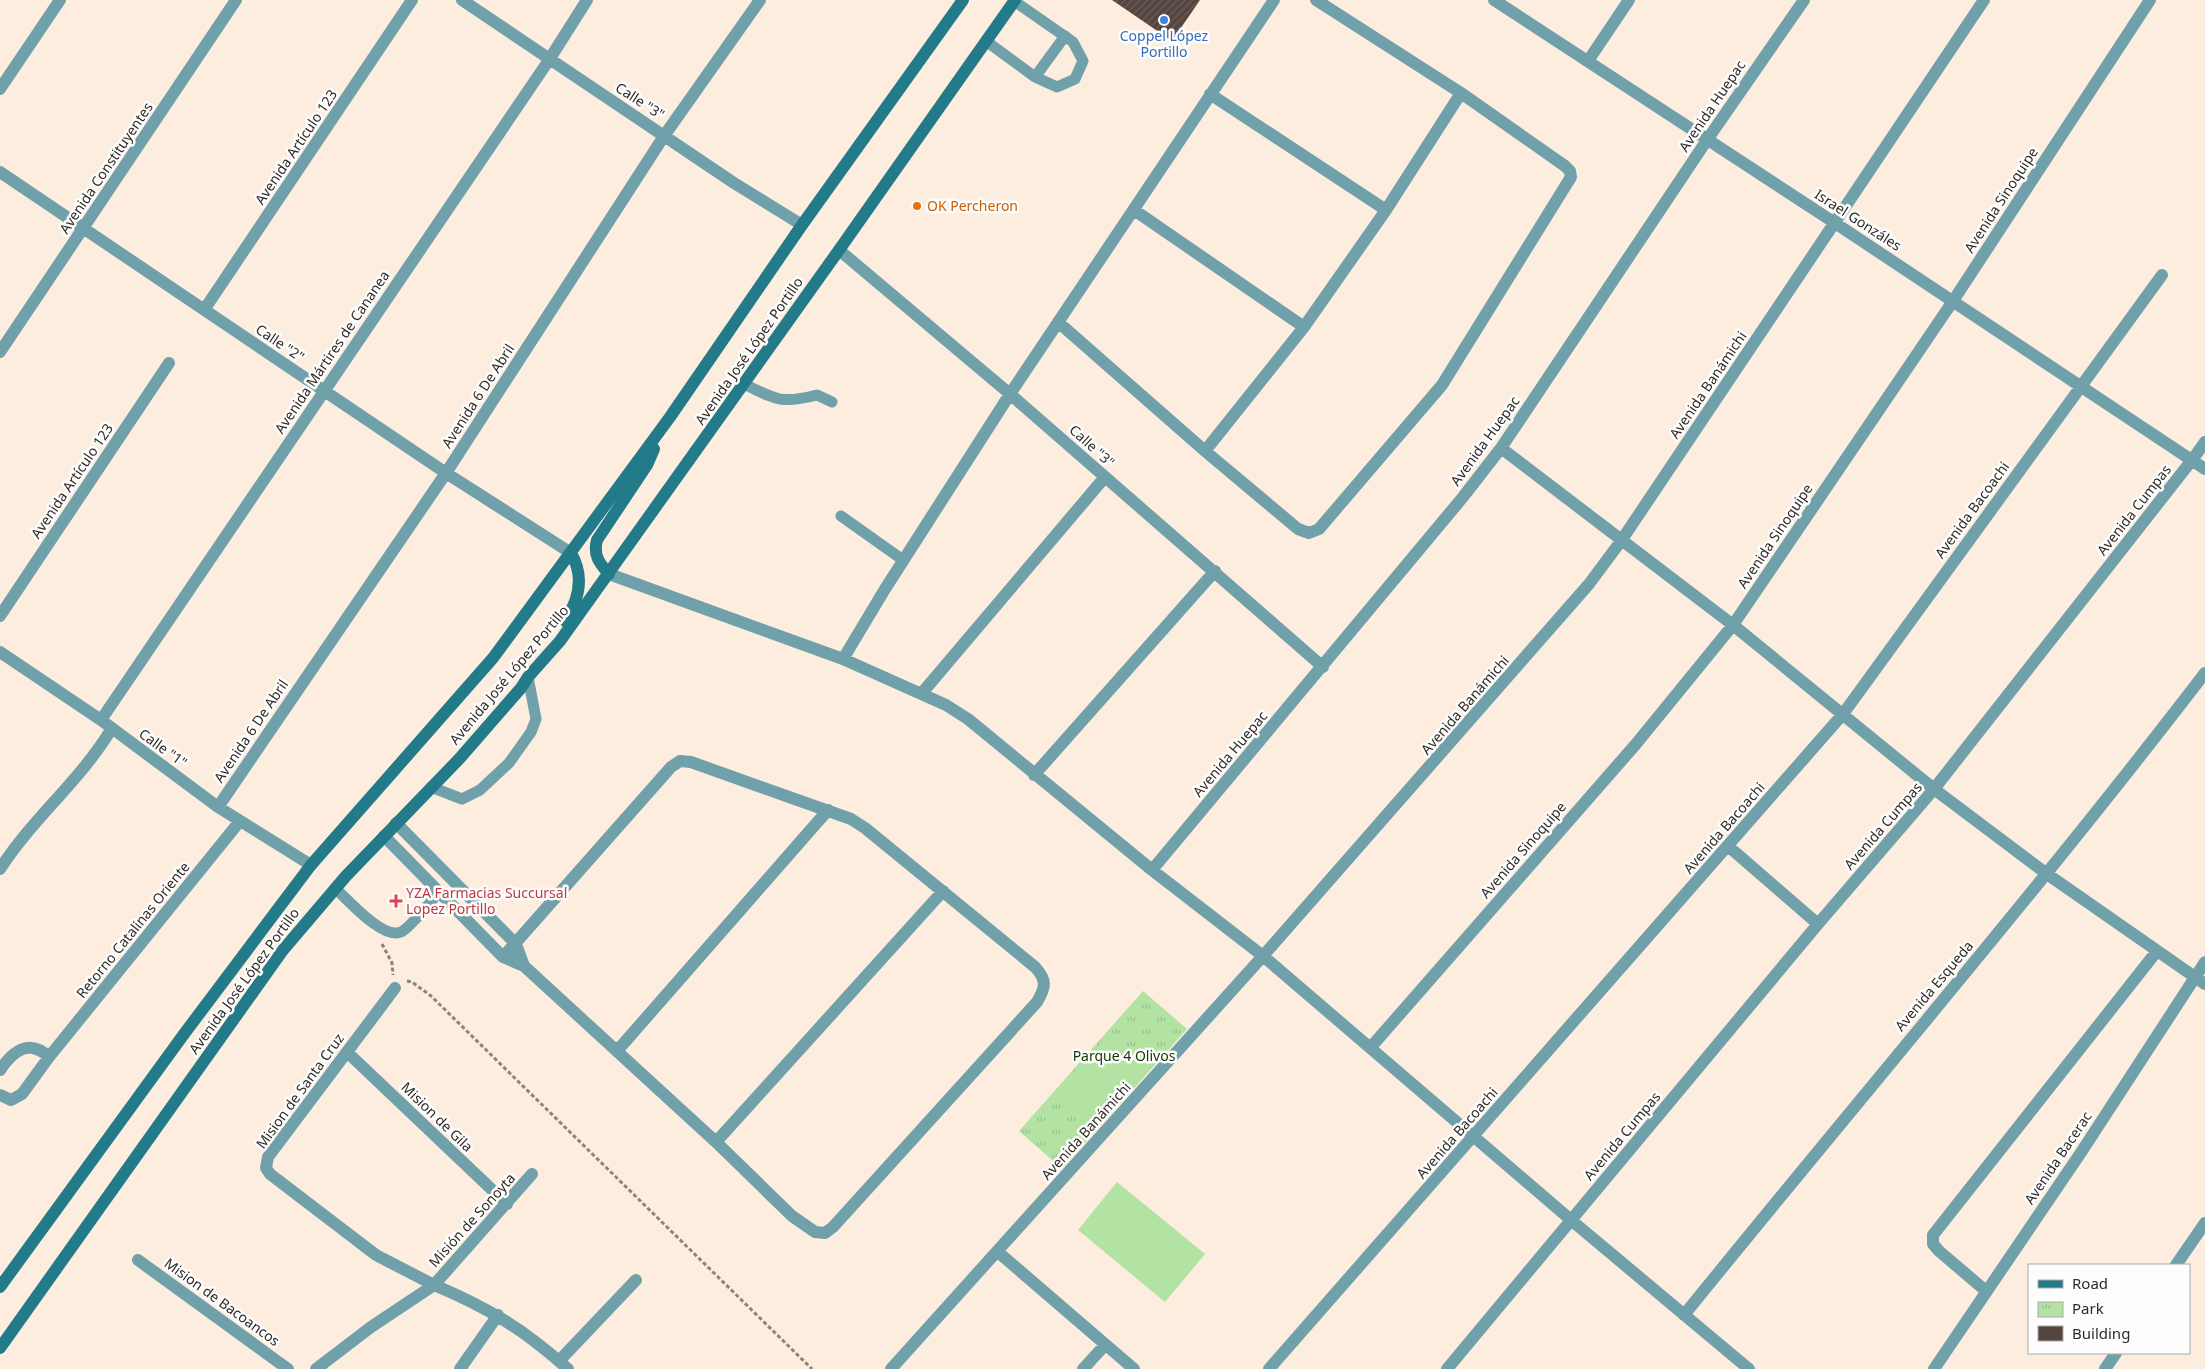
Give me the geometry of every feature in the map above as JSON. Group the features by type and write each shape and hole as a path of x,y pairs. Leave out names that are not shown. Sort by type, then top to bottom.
{"main road":[{"name":"Avenida José López Portillo","path":"0,1287 190,1026 311,865 488,665 670,417 802,225 963,0"},
{"name":"Avenida José López Portillo","path":"0,1348 259,982 294,936 335,888 432,787 515,695 560,641 1015,1"},
{"path":"609,574 596,556 597,540 647,465 670,417"},
{"path":"528,678 576,604 579,583 577,565 571,553"}],"street":[{"path":"0,89 60,0"},
{"name":"Avenida Constituyentes","path":"0,352 236,0"},
{"name":"Avenida Artículo 123","path":"204,310 412,0"},
{"name":"Calle \"3\"","path":"462,0 734,183 802,225"},
{"name":"Avenida Mártires de Cananea","path":"101,720 549,60 587,0"},
{"name":"Avenida 6 De Abril","path":"218,807 446,473 664,136 760,0"},
{"path":"843,659 903,560 1010,394 1274,0"},
{"path":"1058,322 1298,529 1309,532 1319,529 1442,385 1571,177 1570,171 1462,93 1316,0"},
{"name":"Israel Gonzáles","path":"1494,0 1835,223 2205,469"},
{"path":"1588,61 1629,0"},
{"name":"Avenida Huepac","path":"1152,870 1323,667 1501,448 1707,140 1804,0"},
{"name":"Avenida Banámichi","path":"891,1369 1263,956 1566,613 1622,541 1984,0"},
{"name":"Avenida Sinoquipe","path":"1371,1047 1636,744 1733,625 1952,301 2150,0"},
{"path":"1205,450 1304,327 1386,210 1462,93"},
{"path":"1210,94 1386,210"},
{"name":"Calle \"2\"","path":"0,172 83,230 446,473 571,553"},
{"path":"1134,210 1304,327"},
{"name":"Calle \"3\"","path":"839,250 1010,394 1323,667"},
{"name":"Avenida Bacoachi","path":"1269,1369 1843,714 2162,275"},
{"name":"Avenida Artículo 123","path":"0,616 169,363"},
{"name":"Avenida Cumpas","path":"1447,1369 1818,924 1934,790 2205,442"},
{"path":"1501,448 1733,625 1934,790 2047,874 2200,981"},
{"path":"922,693 1104,477"},
{"path":"1034,775 1215,571"},
{"path":"609,574 843,659 946,704 968,719 1152,870 1263,956 1571,1220 1750,1369"},
{"name":"Calle \"1\"","path":"0,652 101,720 218,807 311,865"},
{"name":"Avenida Esqueda","path":"1684,1315 1839,1123 2047,874 2205,674"},
{"path":"0,869 13,849 98,752 112,728"},
{"path":"384,836 503,957 524,966 716,1142 792,1216 815,1232 825,1233 833,1227 1037,1002 1044,991 1046,983 1042,974 943,891 865,828 851,819 691,762 680,762 671,767 503,957"},
{"path":"617,1051 828,810"},
{"name":"Retorno Catalinas Oriente","path":"0,1095 11,1100 22,1094 49,1057 240,822"},
{"path":"396,823 516,944 524,966"},
{"path":"1728,846 1818,924"},
{"path":"716,1142 943,891"},
{"path":"1986,1291 1932,1244 1934,1235 2157,951"},
{"name":"Avenida Bacerac","path":"1934,1369 2200,981 2205,962"},
{"name":"Mision de Santa Cruz","path":"395,988 268,1157 266,1168 274,1178 376,1254 434,1285"},
{"path":"0,1070 13,1054 22,1048 38,1048 49,1057"},
{"name":"Mision de Gila","path":"347,1052 507,1204"},
{"name":"Misión de Sonoyta","path":"316,1369 371,1327 434,1285 532,1174"},
{"path":"2177,1264 2205,1223"},
{"path":"998,1252 1134,1369"},
{"name":"Mision de Bacoancos","path":"138,1260 288,1369"},
{"path":"434,1285 498,1315 531,1336 564,1365 636,1280"},
{"path":"460,1369 498,1315"},
{"path":"1083,1369 1105,1344"},
{"path":"2105,1369 2115,1354"}],"lane":[{"path":"986,41 1035,77 1057,87 1074,79 1083,61 1073,42 1015,1"},
{"path":"1035,77 1065,36"},
{"path":"744,384 775,400 800,399 817,394 832,402"},
{"path":"841,516 903,560"},
{"path":"432,787 462,799 480,790 509,763 531,732 536,719 528,678"},
{"path":"335,888 375,925 386,932 396,933 407,928 439,892"}],"path":[{"path":"412,982 431,996 812,1369"}],"green space":[{"name":"Parque 4 Olivos","path":"1143,991 1187,1029 1062,1169 1019,1131"},
{"path":"1110,1033 1147,1067 1092,1129 1054,1095"},
{"path":"1117,1182 1205,1254 1165,1302 1078,1230"}],"building":[{"name":"Coppel López Portillo","path":"1112,0 1200,0 1172,41"}],"place":[{"name":"Coppel López Portillo","path":"1164,20"},
{"name":"OK Percheron","path":"917,206"},
{"name":"YZA Farmacias Succursal Lopez Portillo","path":"396,901"}]}
